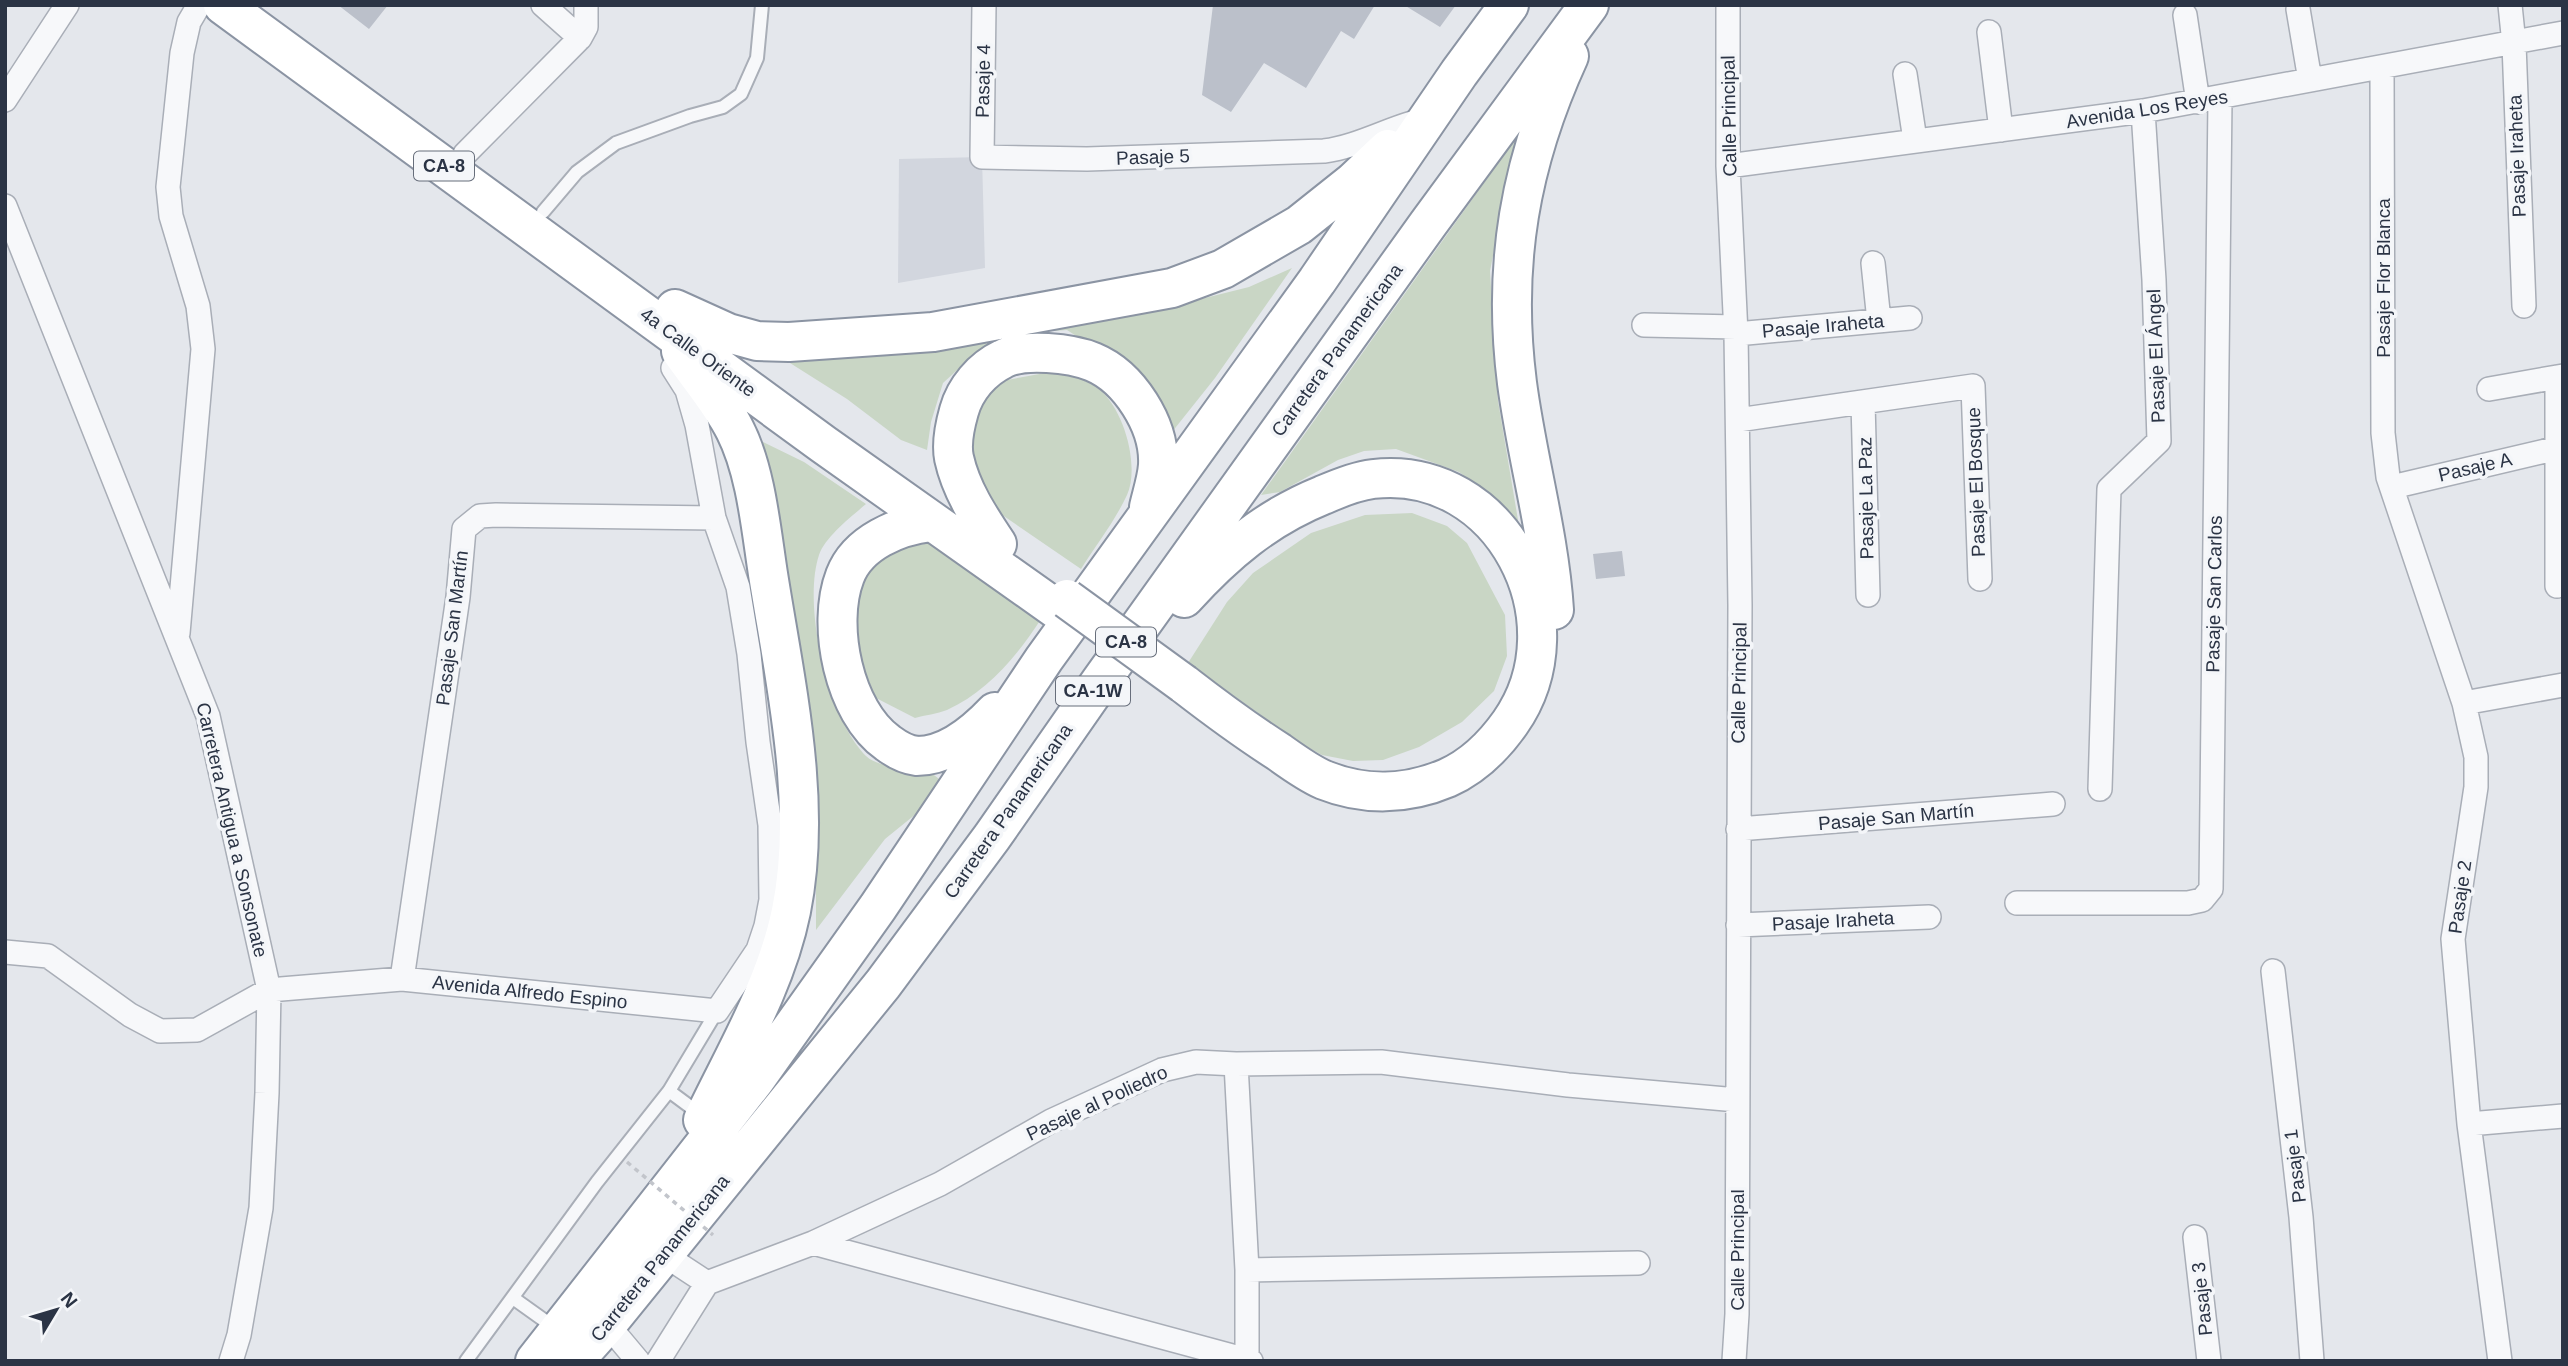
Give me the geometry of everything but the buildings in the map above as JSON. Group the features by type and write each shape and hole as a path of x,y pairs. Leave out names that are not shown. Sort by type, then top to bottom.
{"highway":[{"name":"4a Calle Oriente","path":"223,5 619,295 670,317 1075,598 1180,690"},
{"name":"4a Calle Oriente","path":"260,5 543,212 670,317 931,522 1075,598"},
{"name":"Carretera Panamericana","path":"567,1346 670,1191 755,1080 878,906 1044,659 1075,598 1317,281 1459,73 1509,5"},
{"name":"Carretera Panamericana","path":"535,1361 607,1324 883,984 992,836 1252,468 1591,5"},
{"path":"1180,690 1285,776 1331,800 1361,807 1391,807 1425,801 1465,787 1499,762 1523,733 1546,683 1555,626 1548,550 1517,383 1511,302 1514,233 1525,177 1544,118 1591,5"},
{"path":"670,317 757,341 789,342 933,331 1157,292 1185,284 1211,274 1267,245 1332,199 1378,159 1459,73"},
{"path":"670,317 735,430 749,468 781,651 800,823 791,914 776,962 757,1009 670,1191"},
{"path":"997,544 970,501 953,455 955,426 963,397 980,376 1004,358 1030,353 1091,361 1129,390 1141,408 1153,434 1158,465 1148,509 1075,598"},
{"path":"992,836 1173,610 1215,564 1274,518 1308,501 1342,487 1373,479 1407,480 1438,488 1467,501 1499,527 1520,560 1530,583 1537,638 1531,678 1523,701 1499,738 1480,758 1454,774 1416,789 1393,792 1359,790 1323,779 1180,690"},
{"path":"931,522 907,525 889,532 857,558 845,574 840,593 838,638 848,684 867,723 899,750 916,756 935,752 969,735 990,717 1044,659"}],"street":[{"path":"5,100 67,5"},
{"path":"178,639 203,349 198,306 171,216 168,187 182,53 189,22 199,5"},
{"path":"543,5 580,38"},
{"path":"465,154 580,38 586,27 586,5"},
{"name":"Pasaje 4","path":"982,157 984,5"},
{"name":"Calle Principal","path":"1728,5 1728,166 1736,331 1740,605 1737,1314 1734,1361"},
{"name":"Pasaje Iraheta","path":"2510,5 2514,44 2524,306"},
{"path":"2298,9 2310,80"},
{"name":"Pasaje San Carlos","path":"2017,903 2188,903 2202,901 2211,889 2209,100 2185,15"},
{"path":"1989,32 2001,130"},
{"name":"Avenida Los Reyes","path":"1728,166 2143,111 2563,33"},
{"name":"Pasaje Flor Blanca","path":"2382,68 2383,433 2392,487"},
{"path":"1905,74 1914,140"},
{"name":"Pasaje El Ángel","path":"2101,789 2109,489 2159,441 2154,280 2143,111"},
{"name":"Pasaje 5","path":"982,157 1087,159 1324,151 1345,148 1412,123"},
{"path":"1324,151 1334,160 1340,174 1332,199"},
{"name":"Carretera Antigua a Sonsonate","path":"5,206 208,716 269,990 268,1093 261,1208 239,1335 231,1361"},
{"path":"1873,263 1879,321"},
{"path":"619,295 655,338 687,390 697,425 715,518 738,587 749,654 769,814 771,900 758,950 717,1011"},
{"name":"Pasaje Iraheta","path":"1644,325 1736,331 1910,318"},
{"path":"2489,389 2560,377 2557,586"},
{"name":"Pasaje El Bosque","path":"1863,402 1973,386 1980,579"},
{"path":"1738,420 1863,402"},
{"name":"Pasaje La Paz","path":"1863,402 1868,595"},
{"name":"Pasaje A","path":"2392,487 2558,447"},
{"name":"Pasaje 2","path":"2392,487 2464,703 2476,757 2476,787 2453,939 2469,1124 2500,1361"},
{"name":"Pasaje San Martín","path":"402,979 458,597 464,529 480,516 496,515 715,518"},
{"path":"2464,703 2563,685"},
{"name":"Pasaje San Martín","path":"1738,829 2053,804"},
{"name":"Pasaje Iraheta","path":"1738,925 1929,917"},
{"path":"5,952 48,956 130,1015 160,1031 197,1030 269,990"},
{"name":"Pasaje 1","path":"2273,971 2301,1217 2312,1361"},
{"name":"Avenida Alfredo Espino","path":"269,990 402,979 717,1011"},
{"name":"Pasaje al Poliedro","path":"707,1283 813,1243 940,1184 1051,1121 1162,1070 1196,1062 1381,1062 1568,1085 1737,1100"},
{"path":"813,1243 1249,1360 1236,1064"},
{"path":"2469,1124 2563,1116"},
{"name":"Pasaje 3","path":"2195,1237 2209,1361"},
{"path":"658,1361 707,1283 663,1254"},
{"path":"1247,1270 1638,1263"},
{"path":"607,1324 638,1361"}],"lane":[{"path":"543,212 576,172 616,143 723,107 741,94 757,58 762,5"},
{"path":"466,1361 597,1182 669,1091 717,1011"},
{"path":"669,1091 705,1118"},
{"path":"513,1297 567,1346"}],"path":[{"path":"627,1162 713,1235"}],"shaded area":[{"path":"982,157 985,268 898,283 899,159"}],"green space":[{"path":"1516,138 1490,271 1498,401 1520,532 1485,491 1459,472 1396,449 1364,451 1338,460 1280,492 1261,495"},
{"path":"1292,268 1215,378 1172,432 1087,343 1067,330 1008,337 978,351 943,383 931,422 927,450 901,440 847,399 790,363 807,353 1177,305 1249,287"},
{"path":"1056,371 1090,383 1109,399 1123,424 1132,469 1127,495 1081,569 992,508 972,461 973,423 979,406 991,391 1007,380"},
{"path":"757,439 804,462 866,504 839,527 819,555 815,577 816,631 830,689 852,739 866,756 881,764 926,771 948,788 885,839 816,930 811,711 770,493"},
{"path":"1412,513 1447,526 1467,543 1505,615 1507,656 1494,691 1462,722 1419,747 1383,760 1353,761 1322,755 1300,743 1188,663 1227,602 1253,573 1311,533 1365,515"},
{"path":"931,543 1041,619 1012,659 988,683 947,710 915,718 876,698 848,631 853,596 872,563 898,548"}]}
